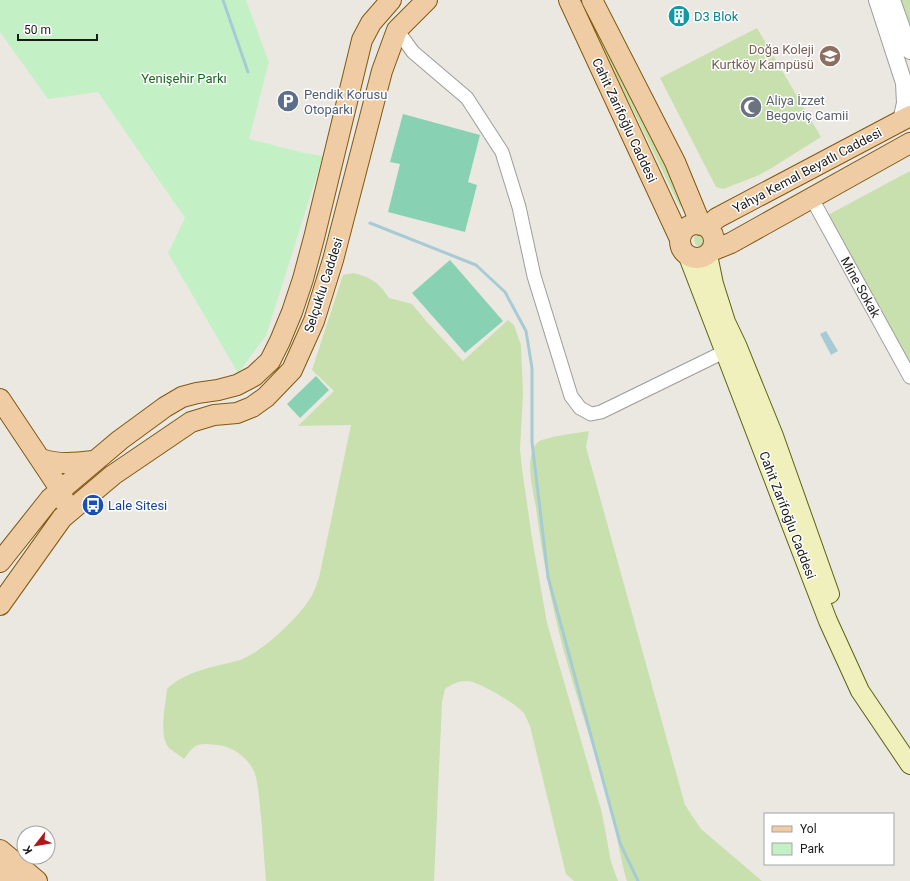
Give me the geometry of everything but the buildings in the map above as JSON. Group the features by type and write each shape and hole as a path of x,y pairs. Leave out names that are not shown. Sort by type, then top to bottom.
{"main road":[{"name":"Selçuklu Caddesi","path":"0,562 55,494 131,432 182,397 237,385 254,376 270,361 292,312 303,279 362,40 371,23 391,0"},
{"name":"Selçuklu Caddesi","path":"0,605 62,518 113,475 191,422 214,415 236,413 252,407 266,397 292,370 314,321 333,260 382,71 397,30 427,0"},
{"name":"Cahit Zarifoğlu Caddesi","path":"569,0 731,349 774,436 844,637 864,679 910,745"},
{"name":"Cahit Zarifoğlu Caddesi","path":"592,0 675,162 704,226"},
{"name":"Yahya Kemal Beyatlı Caddesi","path":"704,226 716,218 905,119"},
{"name":"Yahya Kemal Beyatlı Caddesi","path":"710,253 731,243 910,143"},
{"path":"738,207 734,218 736,226 742,230 753,230"},
{"path":"690,226 704,226 713,235 714,240 710,253 697,258 684,247 685,229 690,226"},
{"name":"Cahit Zarifoğlu Caddesi","path":"710,253 714,284 726,322 731,349 760,444 828,621 860,691 910,765"},
{"path":"0,399 41,459 55,494"},
{"path":"0,424 68,512"},
{"path":"41,459 49,462 94,462"},
{"path":"0,850 37,881"},
{"path":"0,872 11,881"}],"street":[{"path":"877,0 904,83 905,119"},
{"path":"892,0 910,51"},
{"path":"397,30 413,52 467,98 502,152 519,207 534,276 554,345 571,396 580,408 591,414 601,412 731,349"},
{"name":"Mine Sokak","path":"811,197 910,377"}],"green space":[{"name":"Yenişehir Parkı","path":"0,0 246,0 269,62 249,139 304,153 323,156 266,336 238,373 168,253 185,218 98,92 48,99 0,32"},
{"path":"575,0 585,0 687,204 680,207 635,114"},
{"path":"901,0 910,0 910,25"},
{"path":"757,28 821,137 757,176 723,189 716,187 660,78"},
{"path":"403,114 480,135 468,182 477,185 465,232 388,212 400,164 390,162"},
{"path":"910,171 910,365 828,215"},
{"path":"701,233 706,235 708,240 706,245 701,247 696,245 694,240 696,235"},
{"path":"450,260 503,321 465,353 412,293"},
{"path":"353,273 374,281 382,288 389,298 412,304 463,361 508,320 514,325 521,345 523,394 520,449 522,469 547,623 602,813 611,862 618,881 574,881 566,874 530,726 526,717 519,708 488,689 472,682 467,681 455,683 445,689 442,702 434,881 266,881 259,793 256,776 251,766 244,757 234,750 223,746 206,744 198,745 192,749 184,759 169,748 166,743 163,728 167,689 183,677 192,673 240,660 258,650 268,643 297,616 311,598 315,589 319,578 351,425 298,426 334,391 312,370 343,275"},
{"path":"316,376 329,390 300,418 287,404"},
{"path":"589,431 586,447 685,805 701,829 762,881 627,881 610,804 563,648 544,561 530,474 531,457 533,449 537,443 553,437"}],"water":[{"path":"826,331 838,351 831,355 820,334"}],"waterway":[{"path":"223,0 248,72"},
{"path":"370,223 476,265 505,292 526,331 532,368 532,442 548,577 620,843 638,881"}],"place":[{"name":"D3 Blok","path":"679,16"},
{"name":"Doğa Koleji Kurtköy Kampüsü","path":"830,56"},
{"name":"Pendik Korusu Otoparkı","path":"288,101"},
{"name":"Aliya İzzet Begoviç Camii","path":"751,107"},
{"name":"Lale Sitesi","path":"93,505"}]}
